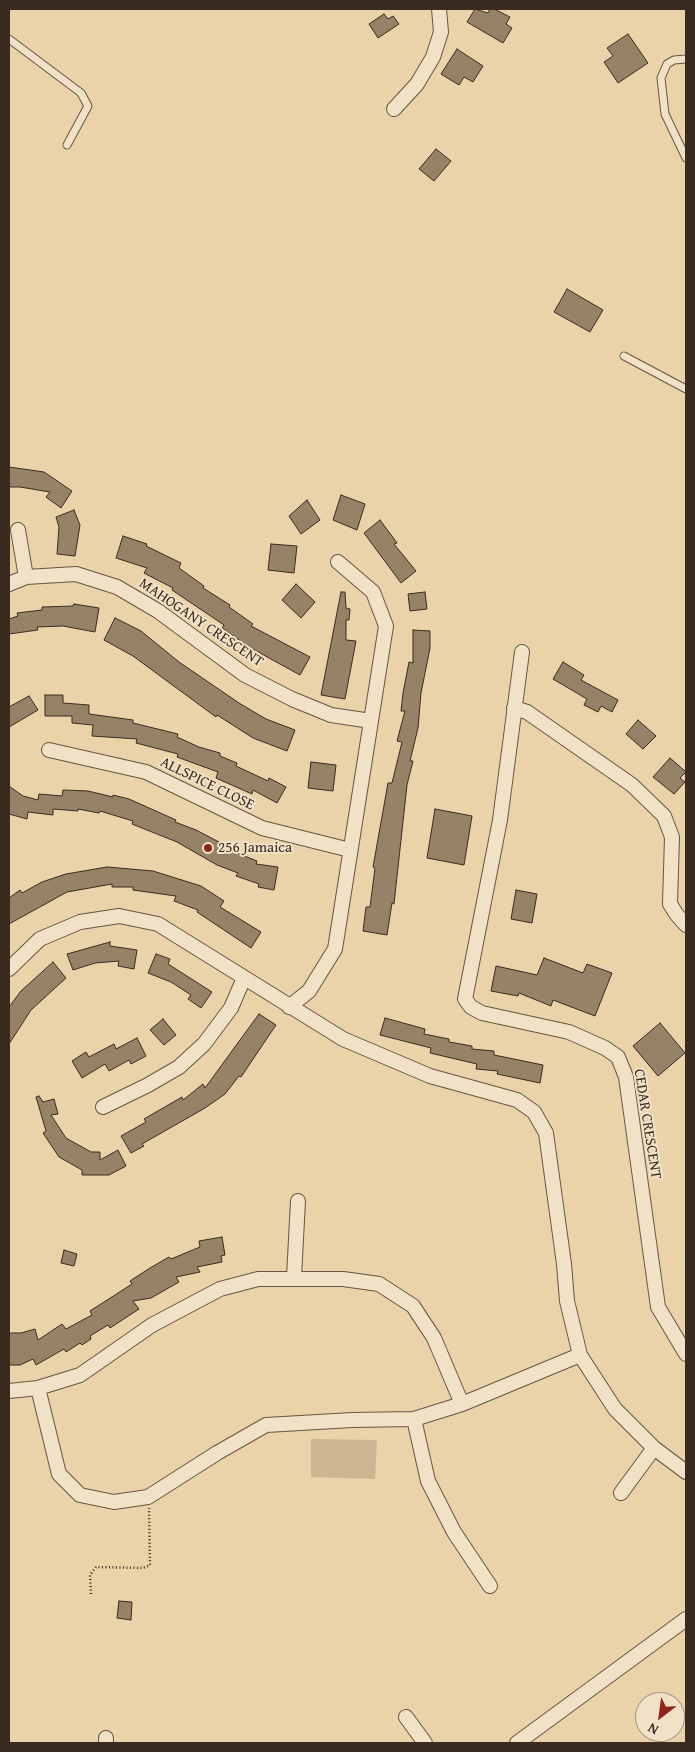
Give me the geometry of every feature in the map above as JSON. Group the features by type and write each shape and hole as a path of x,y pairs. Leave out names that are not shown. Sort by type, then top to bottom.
{"street":[{"path":"394,109 417,84 433,57 440,32 439,9"},
{"path":"18,530 26,577"},
{"path":"289,1007 309,990 335,949 386,626 373,592 338,562"},
{"name":"MAHOGANY CRESCENT","path":"9,584 26,577 76,574 117,587 158,611 246,675 292,699 331,715 371,721"},
{"path":"522,652 514,708 527,712 632,785 664,816 672,837 670,904 686,925"},
{"name":"CEDAR CRESCENT","path":"514,708 500,820 465,999 471,1007 482,1013 569,1032 606,1048 618,1058 626,1077 658,1307 682,1336 686,1354"},
{"name":"ALLSPICE CLOSE","path":"49,750 146,772 262,828 350,850"},
{"path":"9,969 40,939 80,922 119,916 158,924 289,1007 343,1038 430,1076 517,1100 534,1112 546,1132 563,1255 567,1301 580,1355 615,1409 654,1448 686,1472"},
{"path":"102,1107 148,1085 179,1066 204,1044 231,1008 244,978"},
{"path":"294,1277 298,1201"},
{"path":"9,1391 38,1388 80,1375 152,1325 220,1289 258,1279 294,1277 344,1278 379,1284 413,1306 434,1338 462,1404"},
{"path":"38,1388 48,1438 59,1474 80,1495 114,1502 148,1497 217,1453 266,1425 352,1420 414,1420 462,1404 580,1355"},
{"path":"414,1420 428,1481 454,1532 490,1586"},
{"path":"621,1493 654,1448"},
{"path":"518,1743 686,1619"},
{"path":"406,1717 425,1743"}],"lane":[{"path":"9,39 81,93 88,106 67,145"},
{"path":"686,59 674,60 667,64 660,78 665,114 686,158"},
{"path":"624,356 686,389"}],"path":[{"path":"91,1594 90,1575 96,1568 143,1568 150,1565 148,1497"}],"shaded area":[{"path":"311,1439 377,1440 375,1479 311,1477"}],"building":[{"path":"475,9 488,13 490,9 494,9 510,17 506,24 512,28 503,43 467,22"},
{"path":"384,14 388,19 393,16 399,24 378,38 369,24"},
{"path":"628,34 648,63 618,83 604,62 613,56 607,48"},
{"path":"457,49 483,66 473,82 464,77 459,85 441,74"},
{"path":"436,149 451,161 434,181 419,169"},
{"path":"567,289 603,310 590,332 554,312"},
{"path":"9,467 44,472 72,491 61,508 46,497 50,492 9,487"},
{"path":"341,495 365,504 357,530 333,520"},
{"path":"307,500 320,520 301,534 289,516"},
{"path":"74,510 80,525 75,556 57,554 59,527 56,517"},
{"path":"380,520 397,543 394,544 416,571 401,583 364,533"},
{"path":"123,536 147,544 146,546 181,563 179,568 204,586 203,588 230,605 229,607 253,624 251,626 310,657 300,675 249,647 222,628 224,625 172,590 173,588 144,573 147,568 116,558"},
{"path":"271,544 297,546 294,573 268,570"},
{"path":"296,584 315,602 301,618 282,600"},
{"path":"341,592 345,592 346,608 350,609 349,620 346,620 346,640 356,641 345,699 321,695"},
{"path":"425,592 427,609 410,611 408,594"},
{"path":"74,604 99,608 95,632 63,626 37,627 38,630 9,634 9,619 18,616 17,613 42,610 42,607 73,606"},
{"path":"115,618 141,631 179,662 239,703 266,719 295,730 287,751 253,738 217,715 216,717 133,656 104,640"},
{"path":"413,630 430,631 430,648 421,693 418,728 410,761 413,761 407,785 394,904 392,903 387,935 363,931 366,907 370,907 375,868 373,867 388,783 392,783 402,742 397,741 405,711 401,711 409,662 413,663"},
{"path":"563,662 584,675 581,680 618,700 612,712 601,706 598,712 584,705 587,699 553,679"},
{"path":"45,695 63,695 63,703 89,705 89,714 133,720 133,723 178,734 177,737 199,747 220,753 220,756 237,763 236,766 268,781 269,778 286,787 277,803 253,790 252,794 216,778 218,772 177,757 178,754 136,743 137,739 92,736 93,725 72,723 72,716 45,716"},
{"path":"29,696 38,710 9,727 9,707"},
{"path":"638,720 656,736 643,749 626,734"},
{"path":"670,758 686,772 680,778 685,782 674,794 653,777"},
{"path":"311,762 336,765 333,791 308,788"},
{"path":"9,786 23,796 38,800 39,794 62,796 63,790 88,791 129,799 219,842 217,845 257,861 256,864 278,867 274,890 258,887 259,884 236,876 238,873 217,865 177,842 132,824 133,821 100,811 99,813 78,809 78,811 53,809 53,815 28,812 27,819 9,814"},
{"path":"435,809 472,816 464,865 427,858"},
{"path":"107,867 153,871 201,886 224,901 220,907 261,932 251,948 197,912 198,910 174,901 176,896 133,890 133,887 112,887 112,884 67,892 9,924 9,898 20,890 22,893 42,882 66,874"},
{"path":"516,890 537,894 532,923 511,919"},
{"path":"110,942 110,946 137,950 134,969 118,966 119,961 95,963 73,970 67,954"},
{"path":"156,954 170,959 168,964 212,992 201,1008 188,999 191,995 171,982 148,973"},
{"path":"544,958 583,973 587,964 612,973 595,1016 553,1000 551,1006 519,993 518,996 491,991 496,966 537,975"},
{"path":"53,962 66,978 31,1010 9,1044 9,1007 21,991"},
{"path":"259,1014 276,1025 241,1077 239,1076 225,1094 205,1108 142,1144 144,1146 131,1153 121,1136 146,1122 144,1119 182,1097 183,1100 203,1084 205,1088"},
{"path":"385,1018 425,1029 424,1034 449,1039 449,1042 472,1046 472,1049 494,1051 494,1055 543,1065 540,1083 497,1074 498,1071 476,1069 477,1064 430,1053 431,1048 380,1035"},
{"path":"163,1019 176,1035 164,1045 150,1030"},
{"path":"660,1023 685,1053 658,1076 633,1046"},
{"path":"137,1038 146,1056 131,1064 129,1060 109,1071 105,1064 82,1078 72,1061 86,1052 89,1057 114,1044 116,1049"},
{"path":"39,1096 43,1102 54,1099 58,1114 51,1115 66,1138 91,1152 100,1152 100,1160 118,1150 126,1166 109,1175 82,1175 82,1170 59,1157 43,1133 46,1131 36,1097"},
{"path":"222,1237 225,1255 221,1256 222,1262 197,1267 200,1272 176,1277 179,1282 151,1298 133,1301 139,1309 110,1328 108,1325 90,1336 91,1339 82,1345 80,1343 66,1352 64,1349 36,1365 33,1359 20,1365 9,1365 9,1333 21,1333 35,1329 38,1340 62,1324 66,1329 92,1315 90,1311 132,1284 130,1281 150,1268 169,1257 171,1259 200,1247 199,1241"},
{"path":"64,1250 77,1254 74,1266 61,1263"},
{"path":"119,1601 132,1602 131,1620 117,1618"}],"place":[{"name":"256 Jamaica","path":"208,848"}]}
